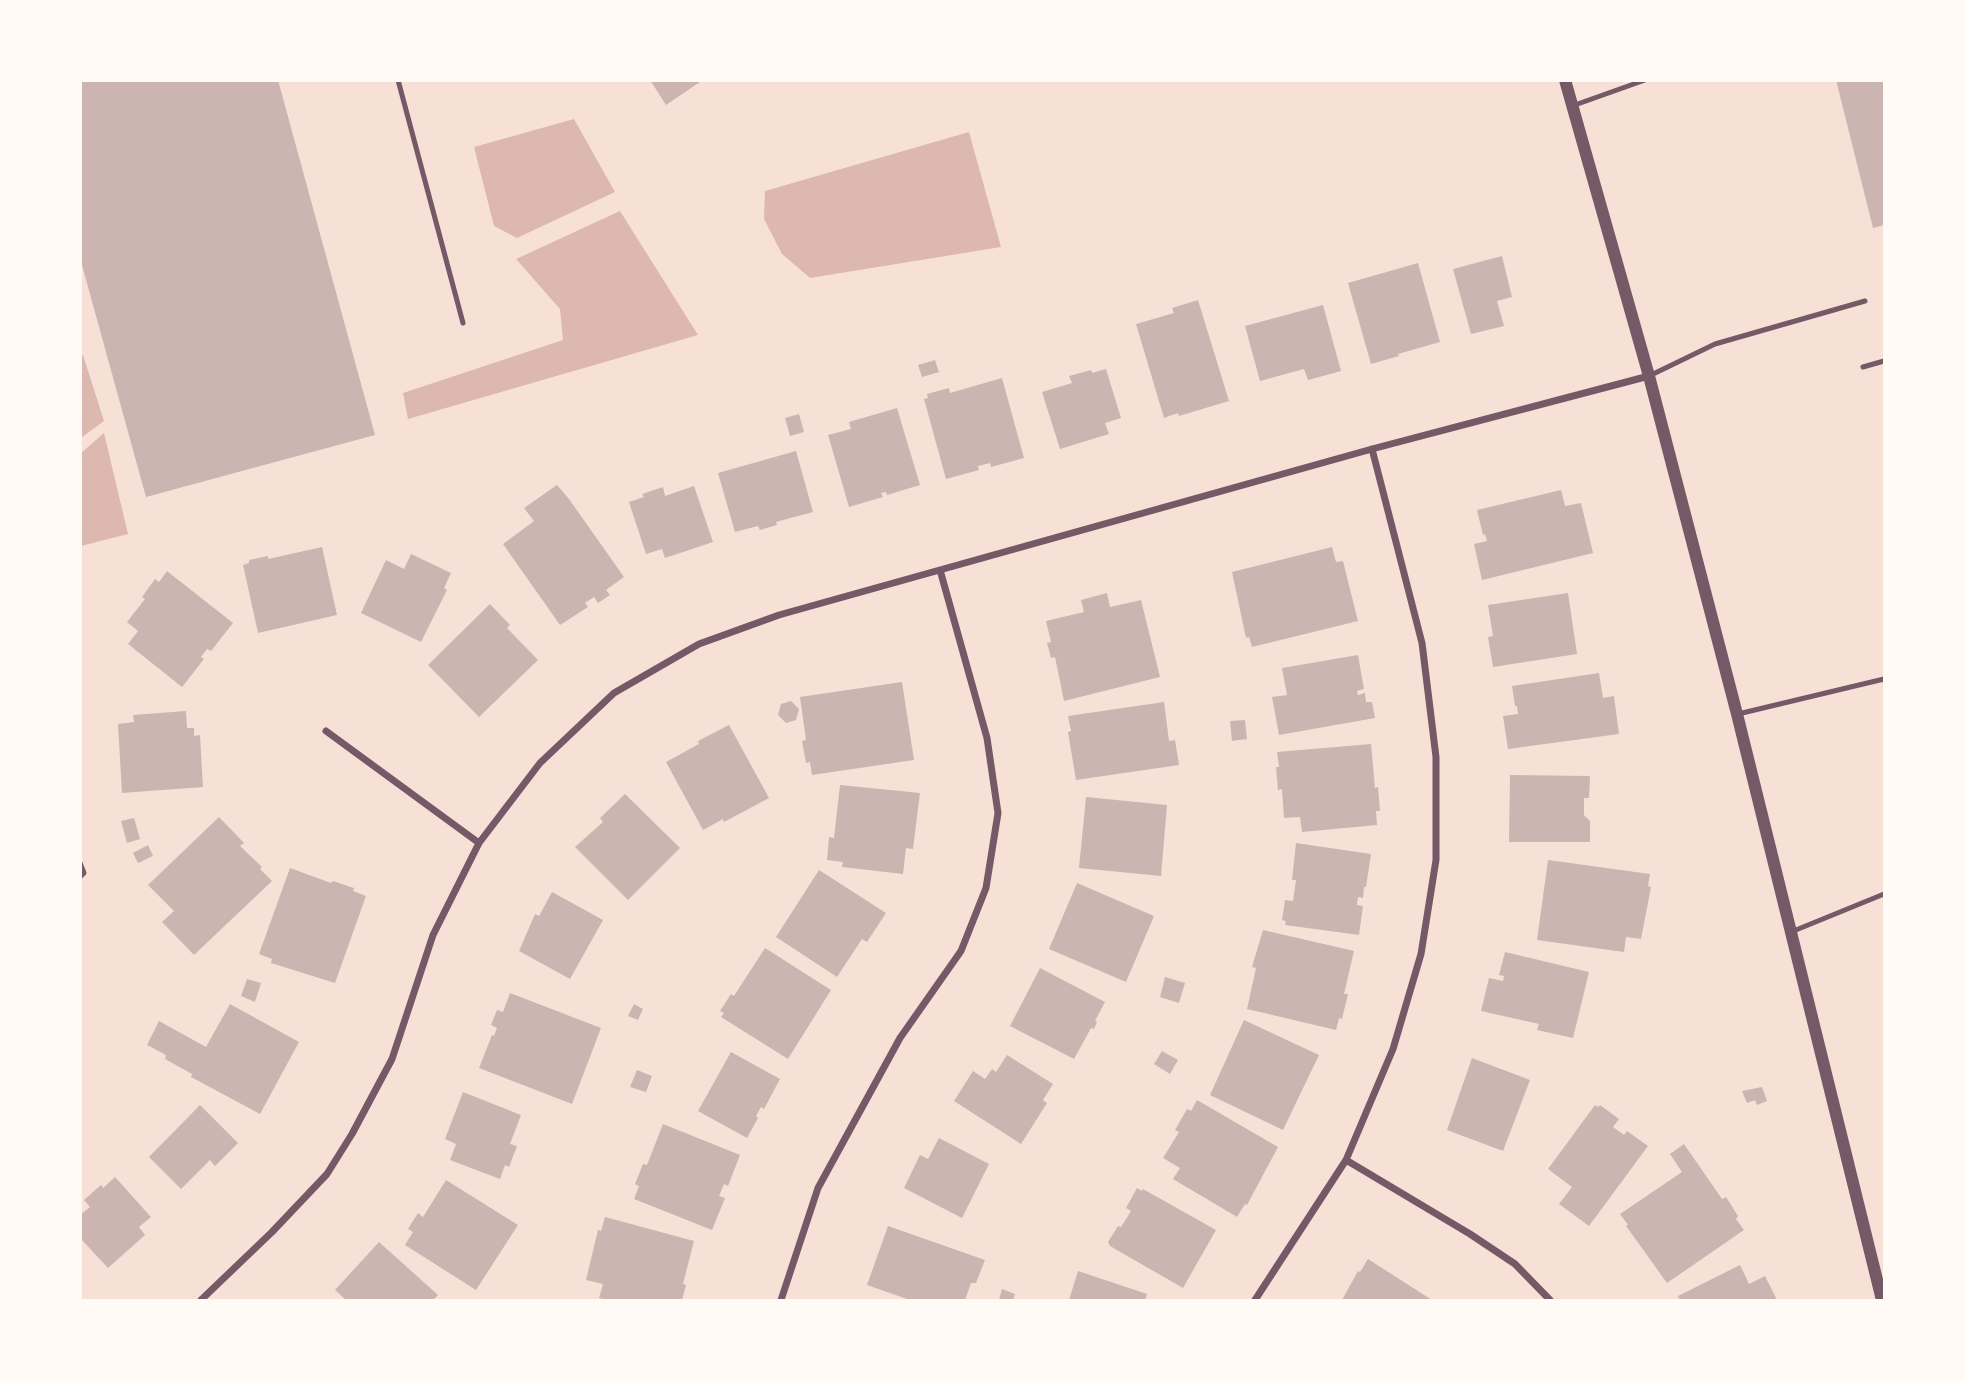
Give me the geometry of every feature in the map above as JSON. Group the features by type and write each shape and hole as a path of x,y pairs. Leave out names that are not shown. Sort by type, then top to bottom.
{"street":[{"path":"1565,80 1649,376 1737,714 1882,1300"},
{"path":"201,1300 272,1232 327,1174 392,1059 433,935 479,843 540,763 614,694 699,644 779,615 1372,449 1649,376"},
{"path":"1255,1300 1346,1160 1393,1049 1421,954 1436,860 1436,757 1422,643 1372,449"},
{"path":"782,1300 818,1188 900,1038 961,951 986,888 998,813 989,751 940,570"},
{"path":"326,731 479,843"},
{"path":"1346,1160 1471,1234 1515,1264 1550,1300"}],"lane":[{"path":"398,80 463,323"},
{"path":"1572,106 1645,80"},
{"path":"1649,376 1715,344 1865,300"},
{"path":"1863,367 1885,361"},
{"path":"1737,714 1885,679"},
{"path":"80,863 84,873 80,877"},
{"path":"1791,932 1885,894"}],"shaded area":[{"path":"574,119 615,192 517,238 494,226 474,147"},
{"path":"969,132 1001,247 810,278 782,254 764,219 765,191"},
{"path":"620,211 698,335 408,419 403,393 563,340 560,309 516,259"},
{"path":"81,354 104,421 81,438"},
{"path":"104,433 128,534 81,546 81,453"}],"building":[{"path":"80,80 278,80 375,435 146,497 80,258"},
{"path":"650,80 703,80 666,105"},
{"path":"1836,80 1884,80 1884,225 1873,228"},
{"path":"1502,256 1512,297 1497,301 1504,326 1471,334 1453,269"},
{"path":"1418,263 1440,342 1371,364 1348,283"},
{"path":"1198,300 1229,401 1164,418 1136,324 1174,313 1172,308"},
{"path":"1323,305 1341,371 1308,380 1304,369 1260,381 1245,326"},
{"path":"935,360 939,372 922,377 918,365"},
{"path":"1106,369 1121,418 1105,423 1109,434 1060,449 1042,392 1072,383 1069,376"},
{"path":"1002,378 1024,458 991,467 990,463 978,466 979,470 946,479 924,399 928,398 927,394 949,388 950,393"},
{"path":"897,408 920,485 887,495 886,492 881,493 883,497 849,507 828,435 851,429 849,422"},
{"path":"799,414 804,432 790,436 785,418"},
{"path":"796,451 813,512 776,522 777,525 760,530 758,526 735,532 718,473"},
{"path":"557,485 624,577 606,590 610,595 598,603 594,597 585,603 588,607 560,625 503,544 534,521 524,508"},
{"path":"694,486 713,542 665,558 662,549 646,554 629,502 663,487 665,496"},
{"path":"1561,490 1565,506 1581,503 1593,553 1482,580 1474,544 1487,541 1477,510"},
{"path":"322,547 337,615 258,633 243,565 249,563 249,560 268,556 268,559"},
{"path":"1332,547 1336,562 1343,561 1358,621 1252,647 1249,637 1246,638 1232,572"},
{"path":"411,554 451,573 444,588 447,590 421,642 361,613 386,560 404,569"},
{"path":"167,571 233,623 211,651 207,649 201,657 204,659 182,687 128,644 138,631 127,622 145,599 142,597 155,579 159,582"},
{"path":"1107,593 1110,607 1141,600 1160,677 1064,701 1055,657 1051,658 1047,643 1051,642 1046,621 1084,612 1081,600"},
{"path":"1568,593 1577,654 1493,667 1488,637 1493,636 1488,605"},
{"path":"490,604 510,625 507,628 538,660 479,717 428,665"},
{"path":"1358,655 1364,689 1357,691 1358,695 1365,693 1366,702 1372,702 1375,718 1279,735 1272,697 1287,695 1282,668"},
{"path":"1599,673 1603,698 1614,696 1619,734 1508,749 1503,716 1518,714 1512,686"},
{"path":"902,682 914,760 812,775 810,762 806,763 802,741 806,740 800,697"},
{"path":"791,701 799,709 796,720 786,723 778,715 781,704"},
{"path":"1164,702 1169,741 1175,740 1179,765 1076,780 1068,716"},
{"path":"186,711 187,728 194,728 194,736 200,735 203,787 122,793 118,724 134,722 133,715"},
{"path":"1245,720 1247,739 1232,741 1230,721"},
{"path":"729,725 769,798 703,830 666,762"},
{"path":"1371,744 1380,811 1376,811 1377,825 1302,832 1300,817 1284,818 1282,789 1278,790 1277,752"},
{"path":"1510,775 1590,776 1589,798 1584,798 1584,815 1590,821 1590,842 1509,842"},
{"path":"840,785 920,793 913,849 906,848 903,874 842,867 843,862 827,860 829,837 834,838"},
{"path":"625,794 680,848 628,900 575,847 603,822 600,818"},
{"path":"1086,797 1167,805 1161,876 1079,868"},
{"path":"219,817 244,843 240,846 272,881 194,955 162,922 174,911 148,885"},
{"path":"134,818 140,839 127,843 121,821"},
{"path":"1296,843 1371,854 1363,898 1358,897 1357,905 1363,906 1359,935 1285,925 1286,921 1282,920 1285,900 1293,901 1296,880 1292,880"},
{"path":"148,845 153,856 138,863 133,853"},
{"path":"1548,860 1650,874 1648,886 1651,887 1641,939 1626,937 1624,952 1537,940"},
{"path":"290,868 354,888 353,891 366,896 335,983 271,963 272,959 259,954"},
{"path":"819,870 886,913 867,942 862,939 837,977 776,937"},
{"path":"1077,883 1154,916 1126,982 1049,949"},
{"path":"552,892 603,920 570,979 519,951 535,914 539,916"},
{"path":"1263,930 1354,951 1344,994 1348,994 1342,1019 1339,1018 1336,1030 1247,1009 1256,968 1252,967"},
{"path":"765,948 831,990 788,1059 721,1017 724,1013 720,1011 731,994 734,996"},
{"path":"1505,952 1589,972 1573,1038 1537,1030 1539,1024 1481,1011 1489,978 1503,981 1504,976 1499,975"},
{"path":"1040,968 1105,1002 1094,1029 1091,1028 1074,1059 1010,1026"},
{"path":"1165,977 1185,983 1179,1003 1160,997"},
{"path":"247,979 261,983 255,1002 241,996"},
{"path":"510,993 601,1028 572,1104 479,1068 497,1028 491,1025 497,1010 503,1012"},
{"path":"230,1004 299,1042 260,1114 191,1077 192,1074 165,1059 166,1055 147,1045 159,1021 206,1047"},
{"path":"634,1004 643,1009 638,1020 628,1016"},
{"path":"1244,1020 1319,1055 1283,1130 1210,1095"},
{"path":"1162,1051 1178,1060 1170,1074 1154,1064"},
{"path":"731,1052 780,1079 764,1109 761,1107 747,1138 698,1111"},
{"path":"1007,1055 1053,1084 1043,1100 1047,1103 1021,1144 954,1101 973,1071 985,1079 992,1069 996,1072"},
{"path":"1472,1058 1530,1080 1503,1151 1447,1130"},
{"path":"637,1070 652,1076 646,1092 630,1087"},
{"path":"1762,1087 1767,1101 1757,1105 1755,1100 1747,1103 1742,1091"},
{"path":"463,1092 521,1115 510,1144 517,1146 509,1167 505,1165 500,1179 450,1160 456,1144 445,1139"},
{"path":"1197,1100 1278,1147 1247,1205 1245,1204 1237,1217 1173,1179 1180,1168 1163,1158 1179,1132 1175,1130 1187,1109 1191,1111"},
{"path":"200,1105 238,1143 215,1166 210,1160 181,1189 149,1157"},
{"path":"1595,1105 1600,1105 1619,1119 1613,1127 1624,1135 1627,1131 1648,1146 1589,1226 1559,1204 1572,1187 1548,1169"},
{"path":"663,1124 740,1155 728,1186 724,1184 719,1196 725,1198 712,1230 634,1199 639,1186 635,1184 643,1164 647,1165"},
{"path":"939,1138 989,1164 962,1218 904,1188 920,1155 928,1159"},
{"path":"1684,1144 1722,1199 1726,1197 1744,1230 1667,1283 1620,1214 1682,1172 1670,1154"},
{"path":"115,1177 151,1217 139,1227 145,1235 108,1268 80,1238 80,1215 90,1207 84,1200"},
{"path":"446,1180 518,1225 476,1290 405,1245 413,1232 408,1229 418,1213 423,1217"},
{"path":"1137,1188 1216,1230 1183,1288 1110,1246 1108,1242 1131,1211 1126,1208"},
{"path":"605,1217 694,1241 683,1284 686,1285 682,1300 599,1298 603,1284 586,1280 598,1230 601,1231"},
{"path":"888,1226 985,1260 976,1283 971,1283 965,1300 910,1300 867,1285"},
{"path":"379,1242 438,1295 433,1300 346,1300 335,1290"},
{"path":"1368,1259 1432,1300 1342,1300"},
{"path":"1740,1265 1749,1284 1765,1276 1777,1300 1680,1300 1678,1296"},
{"path":"1078,1271 1147,1294 1145,1300 1069,1300"},
{"path":"1002,1289 1015,1294 1013,1300 999,1300"}]}
